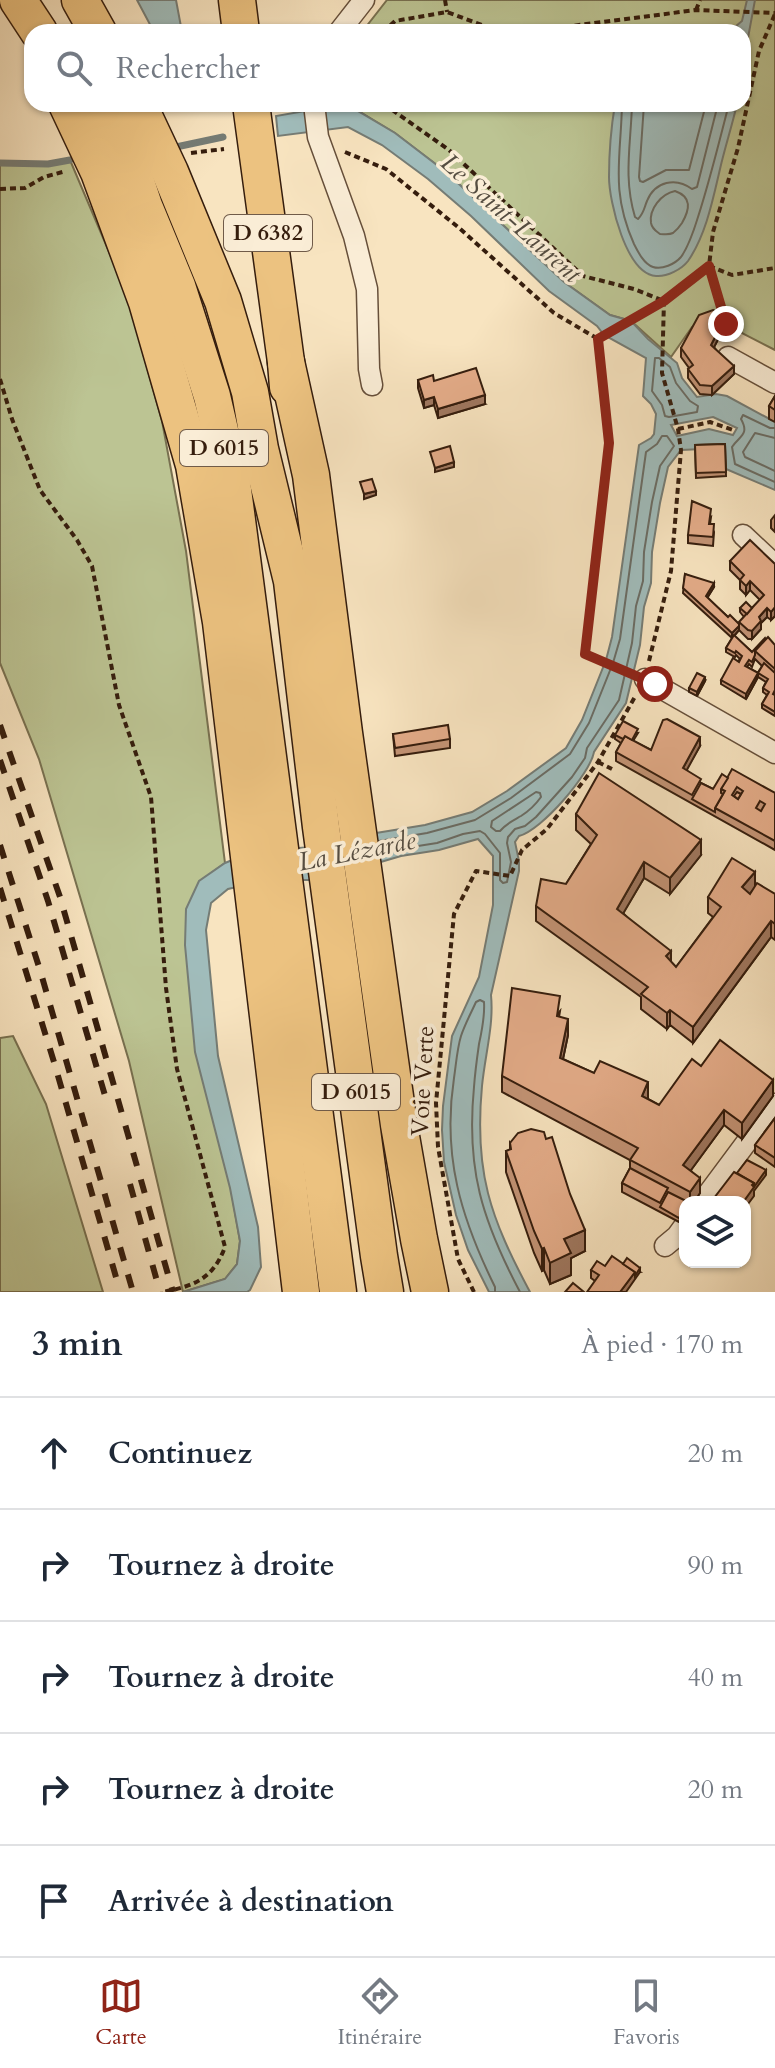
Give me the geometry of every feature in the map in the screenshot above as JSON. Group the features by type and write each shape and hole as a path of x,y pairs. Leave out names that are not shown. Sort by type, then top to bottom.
{"highway":[{"path":"17,0 28,24"},
{"path":"17,0 34,24"},
{"path":"46,0 60,24"},
{"path":"80,0 94,24"},
{"path":"237,0 240,24"},
{"path":"71,112 99,172 147,302 194,465 262,835 270,896 301,1292"},
{"path":"91,112 144,206"},
{"name":"D 6015","path":"110,112 177,286 212,396 232,482 262,835"},
{"name":"D 6015","path":"142,112 223,301 250,392 260,449 292,581 321,827 385,1292"},
{"name":"D 6382","path":"252,112 286,362 295,498 292,581"},
{"path":"286,362 311,475 399,1125 430,1292"},
{"name":"D 6015","path":"270,896 338,1292"}],"street":[{"path":"345,24 364,0"},
{"path":"315,112 318,137 354,236 368,291 372,385"},
{"path":"728,357 775,383"},
{"path":"743,535 775,565"},
{"path":"645,679 775,753"},
{"path":"706,1196 775,1104"},
{"path":"665,1246 679,1233"}],"path":[{"path":"445,0 447,12"},
{"path":"696,10 700,0"},
{"path":"587,24 696,10 775,14 759,51 751,88"},
{"path":"392,24 447,12 479,24"},
{"path":"395,112 449,150 583,276 634,289 664,301"},
{"path":"728,357 724,352 726,324 709,266 713,232 746,112"},
{"path":"318,137 386,169 458,227 554,313 598,339"},
{"path":"181,154 224,149"},
{"path":"0,189 25,188 44,177 70,170"},
{"path":"709,266 732,275 775,268"},
{"path":"598,339 664,301 709,266"},
{"path":"664,301 662,373 681,450"},
{"path":"598,339 609,443 585,654 645,679"},
{"path":"0,379 40,490 92,566 119,705 151,797 166,988 177,1069 225,1247 207,1276 186,1287 163,1292"},
{"path":"678,429 710,422 733,430"},
{"path":"598,762 612,769"},
{"name":"Voie Verte","path":"474,1292 458,1259 438,1147 436,1103 454,914 476,871 510,876"}],"green space":[{"path":"387,0 775,0 775,350 713,318 692,327 671,357 631,321 610,315 564,282 446,172 395,133 360,112 751,112 751,24 368,24"},
{"path":"70,160 126,292 162,421 186,551 225,863 199,882 191,960 240,1241 237,1264 225,1279 183,1292 129,1061 39,759 0,663 0,163 48,164"},
{"path":"13,1036 46,1104 103,1292 0,1292 0,1038"}],"water":[{"path":"137,0 176,0 180,24 150,24"},
{"path":"747,0 755,0 751,24 738,24"},
{"name":"La Lézarde","path":"299,112 359,112 395,133 446,172 564,282 610,315 631,321 677,363 682,378 697,397 727,396 775,422 775,490 726,469 724,448 681,450 668,467 652,552 651,583 644,607 640,645 626,703 575,787 552,813 515,842 519,871 491,995 480,1144 495,1217 530,1292 489,1292 468,1250 444,1162 443,1106 452,1036 479,977 493,905 493,856 478,839 401,856 320,880 268,880 228,889 211,903 206,930 218,1056 258,1227 261,1267 247,1292 183,1292 225,1279 237,1264 240,1241 230,1188 195,1052 185,945 186,909 199,881 225,863 252,852 311,847 425,825 472,812 566,748 582,720 606,660 612,637 639,445 654,434 656,414 643,396 646,358 604,335 597,326 549,291 428,179 382,145 348,127 278,136 276,116","holes":["713,417 737,428 733,435 709,429 677,436 671,425"]},
{"path":"614,112 735,112 700,240 685,264 674,272 656,276 645,272 628,250 612,202 610,140"}],"building":[{"path":"713,310 726,316 711,345 734,366 712,386 700,385 688,369 693,365 681,348 699,315"},
{"path":"476,368 485,395 438,409 434,397 424,400 418,380 433,375 434,381"},
{"path":"775,396 775,410 769,406"},
{"path":"725,444 726,472 696,473 695,445"},
{"path":"450,446 454,462 435,468 430,452"},
{"path":"372,479 376,491 364,494 360,482"},
{"path":"692,501 711,509 709,524 714,524 713,537 688,535"},
{"path":"750,540 775,564 775,607 771,612 767,608 752,631 739,622 764,595 750,581 746,586 740,580 744,575 730,561"},
{"path":"685,574 714,583 706,596 739,624 732,633 683,588"},
{"path":"746,602 752,608 747,614 740,608"},
{"path":"734,635 752,652 766,640 755,651 752,662 749,660 745,666 758,673 746,694 721,680 733,658 739,662 742,656 726,648"},
{"path":"768,637 775,645 775,669 755,651"},
{"path":"764,663 775,673 775,712 762,704 769,692 763,688 768,679 758,673"},
{"path":"697,673 705,677 697,692 689,688"},
{"path":"667,719 700,737 683,768 701,779 692,795 616,752 625,736 651,750 663,720"},
{"path":"623,721 638,729 632,740 615,735"},
{"path":"448,725 450,739 395,748 393,734"},
{"path":"732,769 775,793 775,841 715,808 725,791 721,789","holes":["737,787 743,791 738,799 732,795","760,801 765,804 761,811 756,808"]},
{"path":"599,773 701,840 670,878 644,862 617,909 671,951 666,956 676,967 721,907 708,897 732,858 755,872 742,887 750,894 757,883 775,894 775,924 771,921 693,1027 641,994 648,987 536,906 541,879 566,884 597,835 576,814"},
{"path":"722,774 728,778 721,789 723,794 715,812 692,799 701,783 713,789"},
{"path":"512,988 560,996 557,1016 568,1019 560,1058 594,1073 600,1061 648,1082 642,1096 659,1105 692,1059 701,1066 720,1040 773,1080 742,1123 724,1110 683,1165 700,1178 690,1192 630,1160 638,1148 502,1076"},
{"path":"775,1118 775,1158 755,1145"},
{"path":"531,1129 544,1132 546,1139 552,1137 585,1230 564,1239 571,1253 550,1263 534,1231 506,1151 511,1149 510,1143 518,1133"},
{"path":"747,1160 766,1170 754,1187 754,1183 737,1173"},
{"path":"630,1168 668,1188 660,1203 622,1183"},
{"path":"734,1172 754,1183 748,1196 716,1196"},
{"path":"668,1192 679,1198 679,1218 660,1207"},
{"path":"612,1256 635,1272 620,1292 587,1292 599,1275 591,1270 597,1261 605,1266"},
{"path":"627,1258 640,1268 635,1276 635,1272 623,1264"},
{"path":"573,1283 584,1292 565,1292"}],"waterway":[{"name":"Le Saint-Laurent","path":"176,147 223,137"},
{"name":"Le Saint-Laurent","path":"0,163 48,164 70,160"}],"railway":[{"path":"0,725 60,897 173,1292"},
{"path":"0,760 48,901 106,1099"},
{"path":"0,845 40,970 133,1292"},
{"path":"0,888 118,1284"},
{"path":"130,1184 160,1292"}],"route":[{"path":"655,684 585,654 609,443 598,339 664,301 709,266 726,324"}]}
